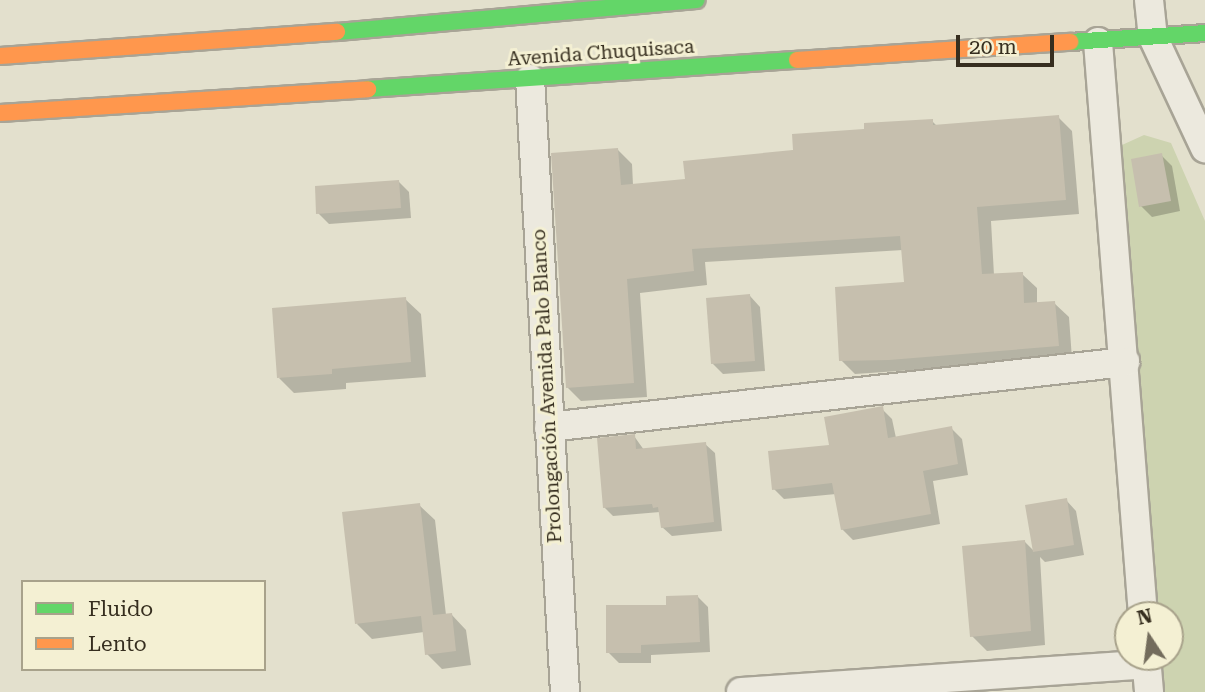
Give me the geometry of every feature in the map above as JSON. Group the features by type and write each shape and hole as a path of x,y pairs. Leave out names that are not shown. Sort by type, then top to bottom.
{"main road":[{"path":"0,56 263,38 697,0"},
{"name":"Avenida Chuquisaca","path":"0,113 1205,33"}],"street":[{"path":"1149,0 1153,37 1205,148"},
{"path":"1098,42 1142,601"},
{"name":"Prolongación Avenida Palo Blanco","path":"530,79 565,692"},
{"path":"549,427 1125,362"},
{"path":"741,692 1114,663"},
{"path":"1147,671 1149,692"}],"green space":[{"path":"1144,135 1171,143 1205,221 1205,692 1160,692 1159,671 1184,671 1184,601 1154,601 1122,145"}],"building":[{"path":"1059,115 1066,200 977,207 982,274 1023,272 1024,303 1055,301 1059,346 889,360 839,361 835,287 904,282 900,236 692,249 694,271 627,279 634,383 566,388 551,153 618,148 621,185 685,179 683,161 793,150 792,134 864,129 864,123 933,119 933,125"},
{"path":"1162,153 1171,201 1139,207 1131,159"},
{"path":"399,180 401,208 316,214 315,186"},
{"path":"750,294 755,361 711,364 706,298"},
{"path":"406,297 411,362 332,369 332,374 277,378 272,308"},
{"path":"883,406 888,438 952,426 958,464 923,471 931,514 841,530 832,483 772,490 768,451 829,445 824,417"},
{"path":"635,434 636,449 706,442 714,522 661,528 658,507 653,508 652,504 603,508 597,438"},
{"path":"1067,498 1074,545 1033,552 1025,505"},
{"path":"420,503 433,615 452,613 456,651 425,655 421,616 355,624 342,512"},
{"path":"1025,540 1031,631 970,637 962,546"},
{"path":"698,595 700,642 641,645 641,653 606,653 606,605 666,605 666,596"}],"traffic: fast":[{"path":"337,32 697,0"},
{"path":"1070,42 1205,33"},
{"path":"368,89 797,60"}],"traffic: slow":[{"path":"0,56 337,32"},
{"path":"797,60 1070,42"},
{"path":"0,113 368,89"}]}
